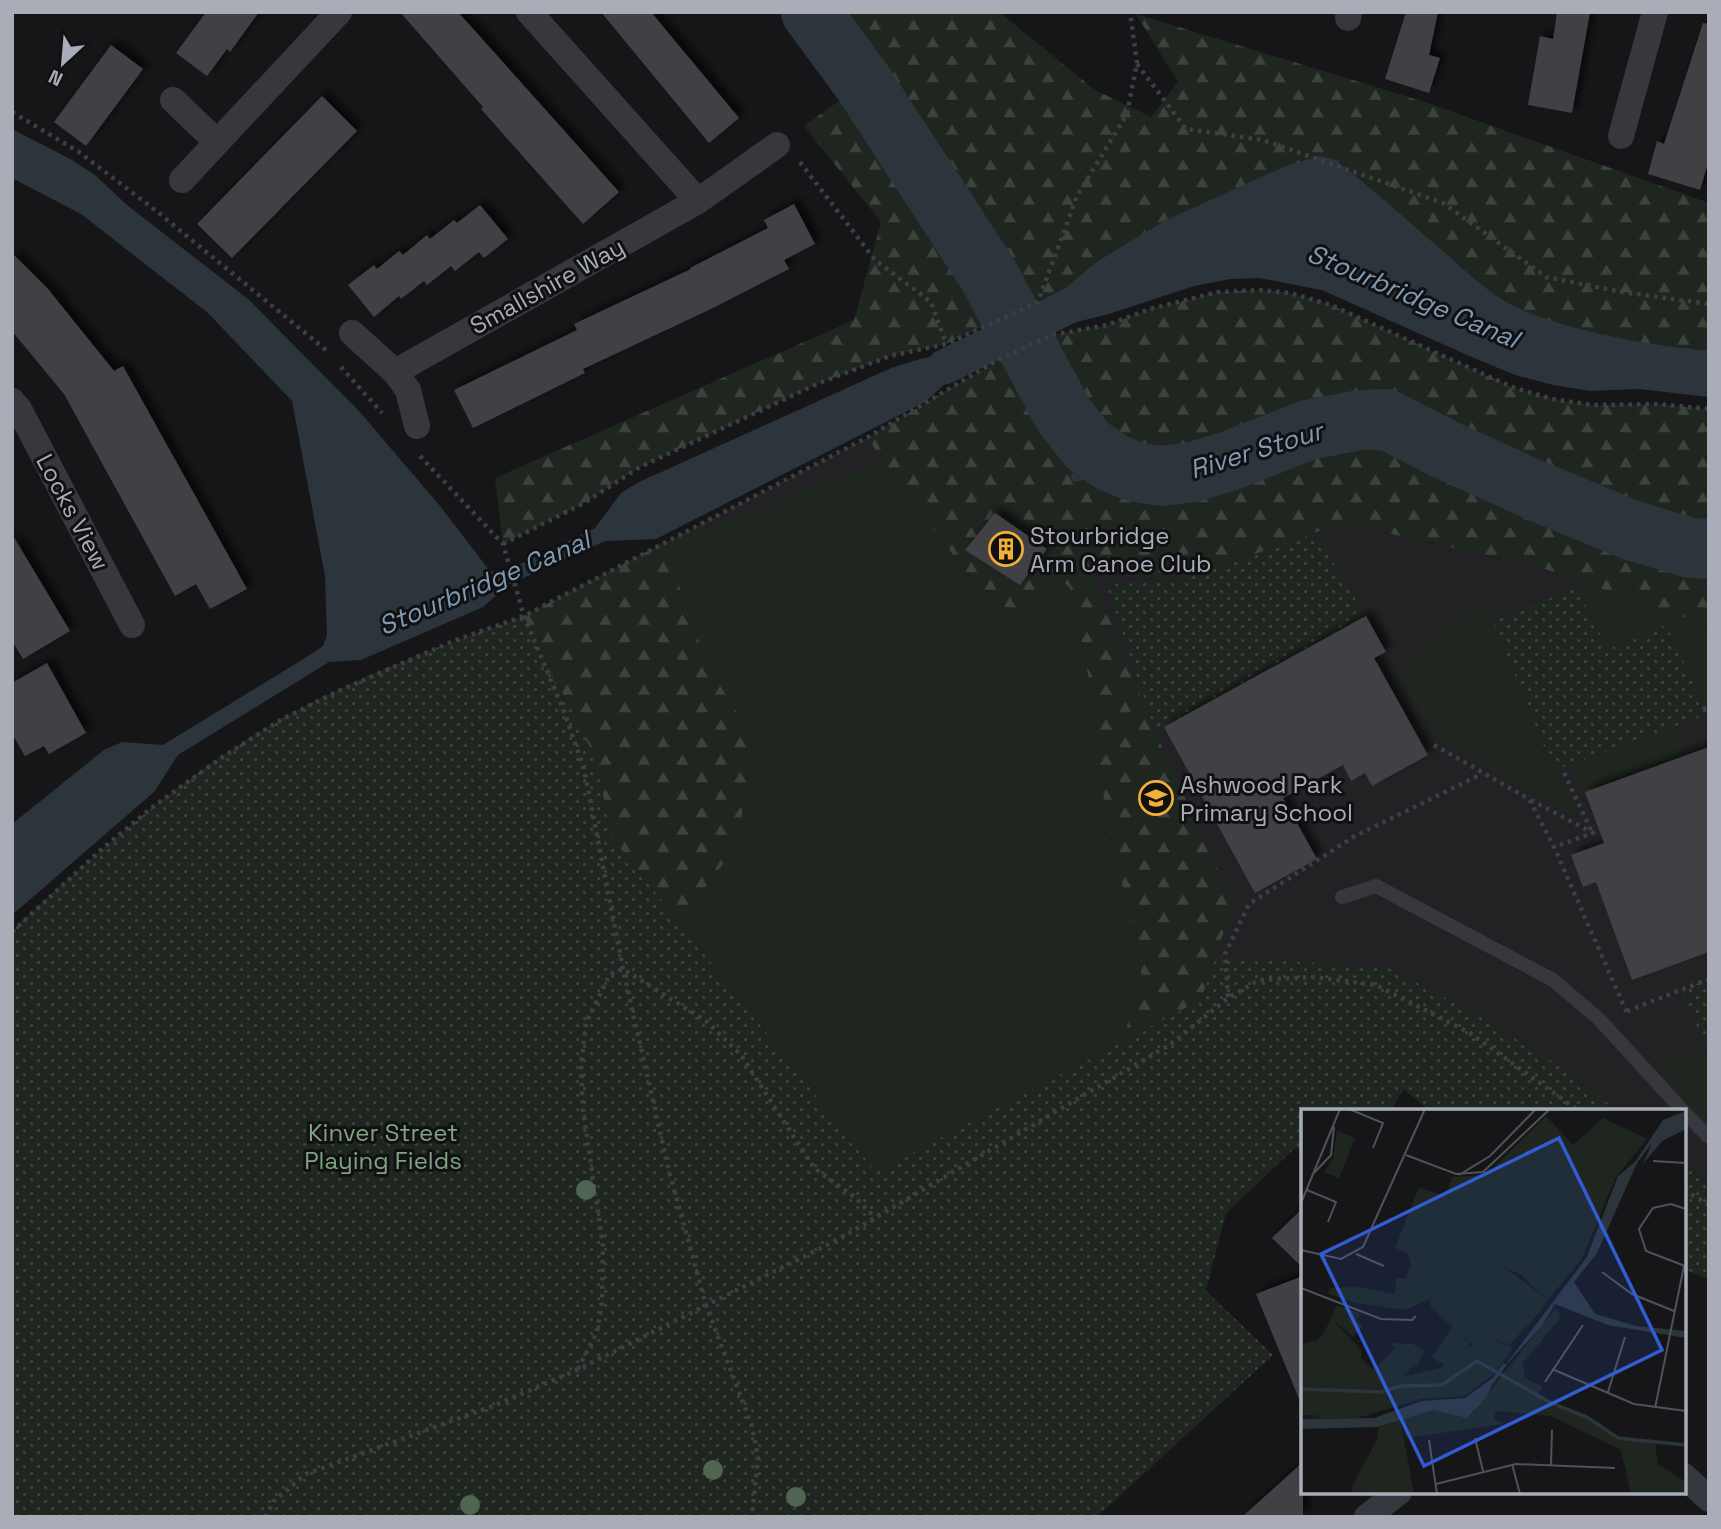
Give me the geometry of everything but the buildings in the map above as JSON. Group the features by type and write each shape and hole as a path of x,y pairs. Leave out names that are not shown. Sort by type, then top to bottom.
{"street":[{"path":"182,180 339,12"},
{"path":"529,12 698,201"},
{"path":"1621,136 1655,12"},
{"path":"173,100 217,142"},
{"name":"Smallshire Way","path":"395,372 698,201 777,145"},
{"path":"352,333 395,372 408,390 418,426"},
{"name":"Locks View","path":"12,401 19,409 132,625"},
{"path":"1686,1478 1709,1499"},
{"path":"1367,1517 1396,1494"}],"lane":[{"path":"1342,897 1376,886 1553,980 1599,1019 1682,1109"},
{"path":"1686,1113 1709,1138"}],"path":[{"path":"503,544 584,503 640,467 817,384 890,356 946,344 1038,302 1077,196 1127,114 1137,63 1130,12"},
{"path":"1137,63 1186,129 1263,140 1443,202 1546,277 1622,292 1709,304"},
{"path":"12,112 79,152 155,210 331,356"},
{"path":"777,145 795,156 875,260 931,302 946,344"},
{"path":"12,932 103,848 154,806 220,758 279,720 456,640 524,616 868,438 994,362 1052,335 1107,325 1150,309 1218,292 1260,290 1290,293 1331,305 1512,387 1552,399 1593,405 1657,404 1709,409"},
{"path":"340,366 383,414"},
{"path":"417,453 503,544 524,616 565,714 584,769 623,969 669,1171 706,1305 752,1426 758,1457 752,1517"},
{"path":"1434,745 1592,832"},
{"path":"1228,998 1225,954 1250,904 1355,836 1483,773"},
{"path":"1564,773 1592,832"},
{"path":"1528,799 1554,847 1630,1021"},
{"path":"1554,847 1592,832"},
{"path":"623,969 706,1021 741,1055 814,1168 856,1199 874,1217"},
{"path":"578,1370 597,1332 602,1303 603,1245 583,1110 581,1065 586,1023 610,974 623,969"},
{"path":"265,1517 274,1501 306,1474 493,1406 578,1370 793,1264 1171,1044 1228,998 1259,981 1313,977 1376,985 1469,1033 1576,1109"},
{"path":"1627,1011 1709,979"},
{"path":"1686,1191 1709,1205"}],"shaded area":[{"name":"Ashwood Park Primary School","path":"868,437 882,462 970,577 1021,620 1089,566 1176,582 1342,523 1539,567 1709,626 1709,1187 1686,1167 1686,1109 1615,1109 1558,1065 1472,1012 1295,962 1216,956 1201,1000 876,1173 611,836 524,616"}],"green space":[{"path":"811,12 999,12 1095,90 1151,117 1178,82 1136,14 1425,102 1709,203 1709,350 1662,346 1608,336 1532,314 1512,305 1483,286 1334,159 1283,167 1164,221 1098,261 1048,302 1037,302 946,344 890,356 817,384 640,467 584,503 503,544 495,478 854,320 881,222 804,126 864,83"},
{"path":"1260,290 1290,293 1331,305 1512,387 1552,399 1593,405 1657,404 1709,409 1709,626 1539,567 1342,523 1176,582 1089,567 1155,731 1233,904 1201,1000 1121,1042 1143,981 1105,806 1087,667 1070,588 1059,578 1021,620 970,577 882,462 868,437 994,362 1052,335 1107,325 1150,309 1218,292"},
{"path":"882,462 970,577 1021,620 1059,578 1070,588 1087,667 1105,806 1143,981 1121,1042 876,1173 679,922 736,847 755,741 709,668 663,543"},
{"path":"1315,533 1366,616 1155,731 1106,584 1176,582"},
{"path":"663,543 709,668 755,741 736,847 679,922 611,836 596,760 543,659 524,616"},
{"path":"1578,581 1709,626 1709,722 1666,625 1608,649 1576,588"},
{"path":"1576,588 1608,649 1666,625 1708,714 1554,771 1493,621"},
{"path":"1484,598 1554,771 1582,821 1438,740 1396,671"},
{"name":"Kinver Street Playing Fields","path":"524,616 542,659 571,708 596,761 611,836 876,1172 1201,1000 1216,956 1389,968 1472,1012 1558,1065 1615,1109 1427,1109 1404,1089 1391,1109 1301,1109 1301,1150 1295,1148 1226,1213 1206,1291 1273,1355 1097,1517 12,1517 12,930 173,791 243,742 309,704 430,650"},
{"path":"1676,726 1689,754 1581,793 1569,765"},
{"path":"1709,979 1709,1054 1681,990"},
{"path":"1703,1046 1709,1058 1709,1124 1655,1067"},
{"path":"1686,1167 1709,1187 1709,1280 1686,1270"}],"water":[{"name":"Stourbridge Canal","path":"12,129 95,175 127,205 248,299 359,411 440,506 489,570 499,574 595,528 621,493 637,483 891,368 920,359 985,347 925,402 656,539 605,541 508,585 483,607 361,660 329,662 178,755 154,792 12,915 12,824 104,750 122,742 163,745 313,653 323,646 327,635 325,576 292,401 208,313 81,214 12,178"},
{"name":"Stourbridge Canal","path":"1320,156 1334,159 1476,280 1512,305 1555,322 1608,336 1662,346 1709,350 1709,397 1639,389 1590,391 1515,375 1322,290 1259,278 1230,279 1194,286 1109,314 1065,325 1046,319 1048,302 1098,261 1164,221 1283,167"}],"waterway":[{"name":"River Stour","path":"811,12 864,84 989,276 1063,414 1087,445 1113,463 1136,472 1161,476 1193,472 1232,460 1308,430 1360,420 1386,419 1444,449 1631,530 1690,548 1709,549"},
{"name":"River Stour","path":"944,367 1088,297"},
{"path":"1076,477 1113,463"}],"place":[{"name":"Stourbridge Arm Canoe Club","path":"1006,549"},
{"name":"Ashwood Park Primary School","path":"1156,798"}]}
